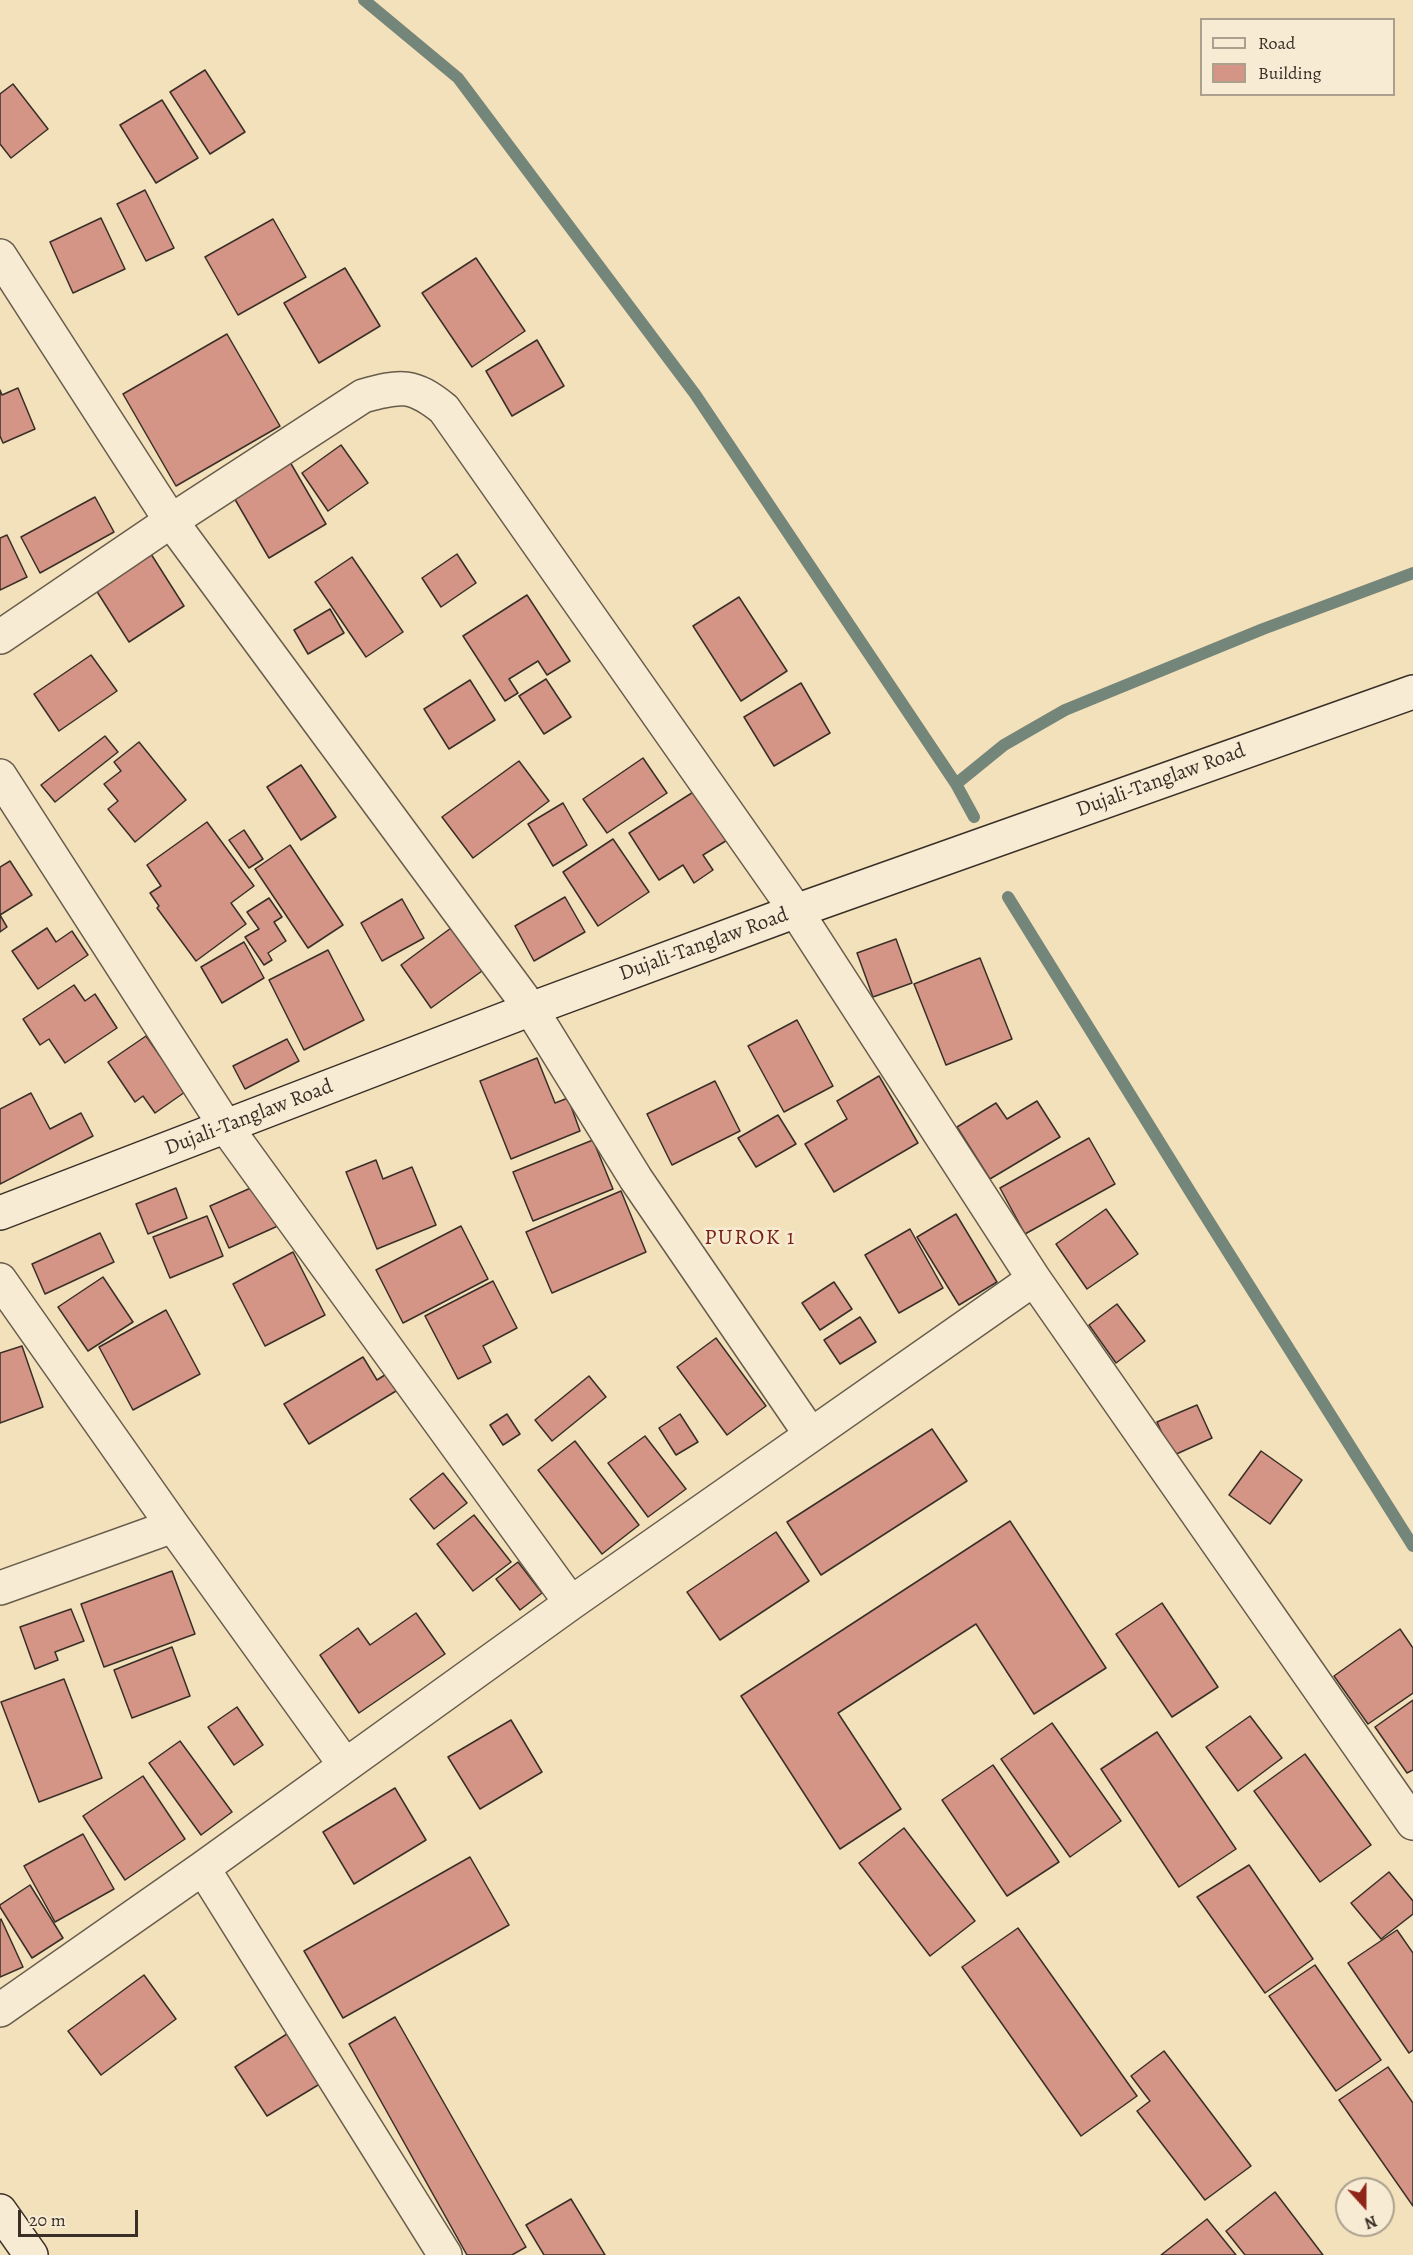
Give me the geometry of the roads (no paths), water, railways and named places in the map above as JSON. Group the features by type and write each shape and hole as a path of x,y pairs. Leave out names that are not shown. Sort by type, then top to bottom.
{"street":[{"path":"0,256 171,521 531,1009 636,1179 811,1435"},
{"path":"0,637 171,521 363,396 386,390 406,389 426,394 444,409 795,911 1034,1279 1413,1823"},
{"name":"Dujali-Tanglaw Road","path":"0,1213 531,1009 795,911 1413,692"},
{"path":"0,776 226,1127 570,1603"},
{"path":"0,2010 203,1868 570,1603 1034,1279"},
{"path":"0,1280 172,1526 345,1765"},
{"path":"0,1588 172,1526"},
{"path":"203,1868 445,2255"}],"waterway":[{"path":"364,0 458,78 695,394 956,784 974,817"},
{"path":"956,784 1004,745 1065,710 1263,629 1413,573"},
{"path":"1008,897 1413,1546"}],"district":[{"name":"PUROK 1","path":"750,1239"}]}
